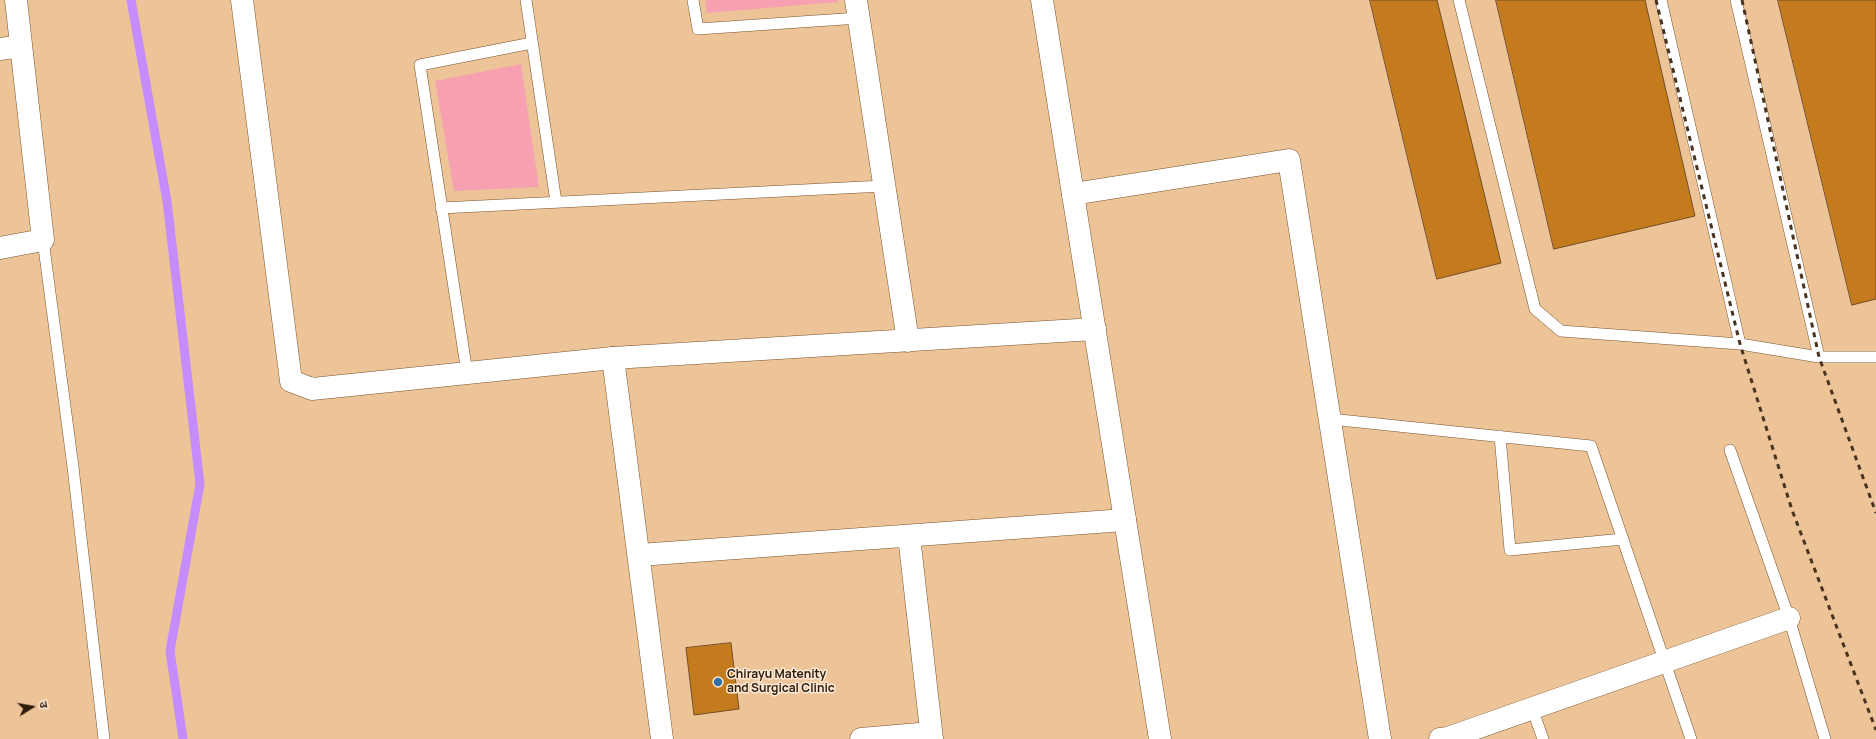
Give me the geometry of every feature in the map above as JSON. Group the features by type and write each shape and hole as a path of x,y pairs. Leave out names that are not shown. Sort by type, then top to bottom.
{"street":[{"path":"0,248 43,240 10,47 16,0"},
{"path":"242,0 291,381 312,389 613,358 1095,329"},
{"path":"1042,0 1160,739"},
{"path":"858,9 908,341"},
{"path":"1073,194 1289,160 1380,739"},
{"path":"613,358 662,739"},
{"path":"639,556 1125,520"},
{"path":"861,739 932,736 909,536"},
{"path":"1440,739 1448,738 1789,618"}],"lane":[{"path":"526,0 556,202"},
{"path":"693,0 698,29 858,9"},
{"path":"1459,0 1534,309 1560,331 1740,344 1819,357 1876,358"},
{"path":"1662,0 1740,344"},
{"path":"1736,0 1819,357"},
{"path":"467,373 420,65 532,43"},
{"path":"441,208 884,186"},
{"path":"43,240 73,466 104,739"},
{"path":"1330,419 1591,446 1691,739"},
{"path":"1500,436 1510,550 1623,539"},
{"path":"1730,450 1789,618 1825,739"},
{"path":"1532,708 1543,739"}],"shaded area":[{"path":"705,0 838,0 838,2 707,13"},
{"path":"521,64 539,187 454,191 435,81"}],"building":[{"path":"1370,0 1437,0 1501,263 1437,279"},
{"path":"1496,0 1645,0 1695,216 1554,249"},
{"path":"1778,0 1876,0 1876,299 1852,305"},
{"path":"731,643 739,709 694,715 686,648"}],"waterway":[{"path":"131,0 167,201 200,484 170,651 183,739"}],"railway":[{"path":"1656,0 1740,344 1792,510 1876,730"},
{"path":"1742,0 1819,357 1876,513"}],"place":[{"name":"Chirayu Matenity and Surgical Clinic","path":"718,682"}]}
